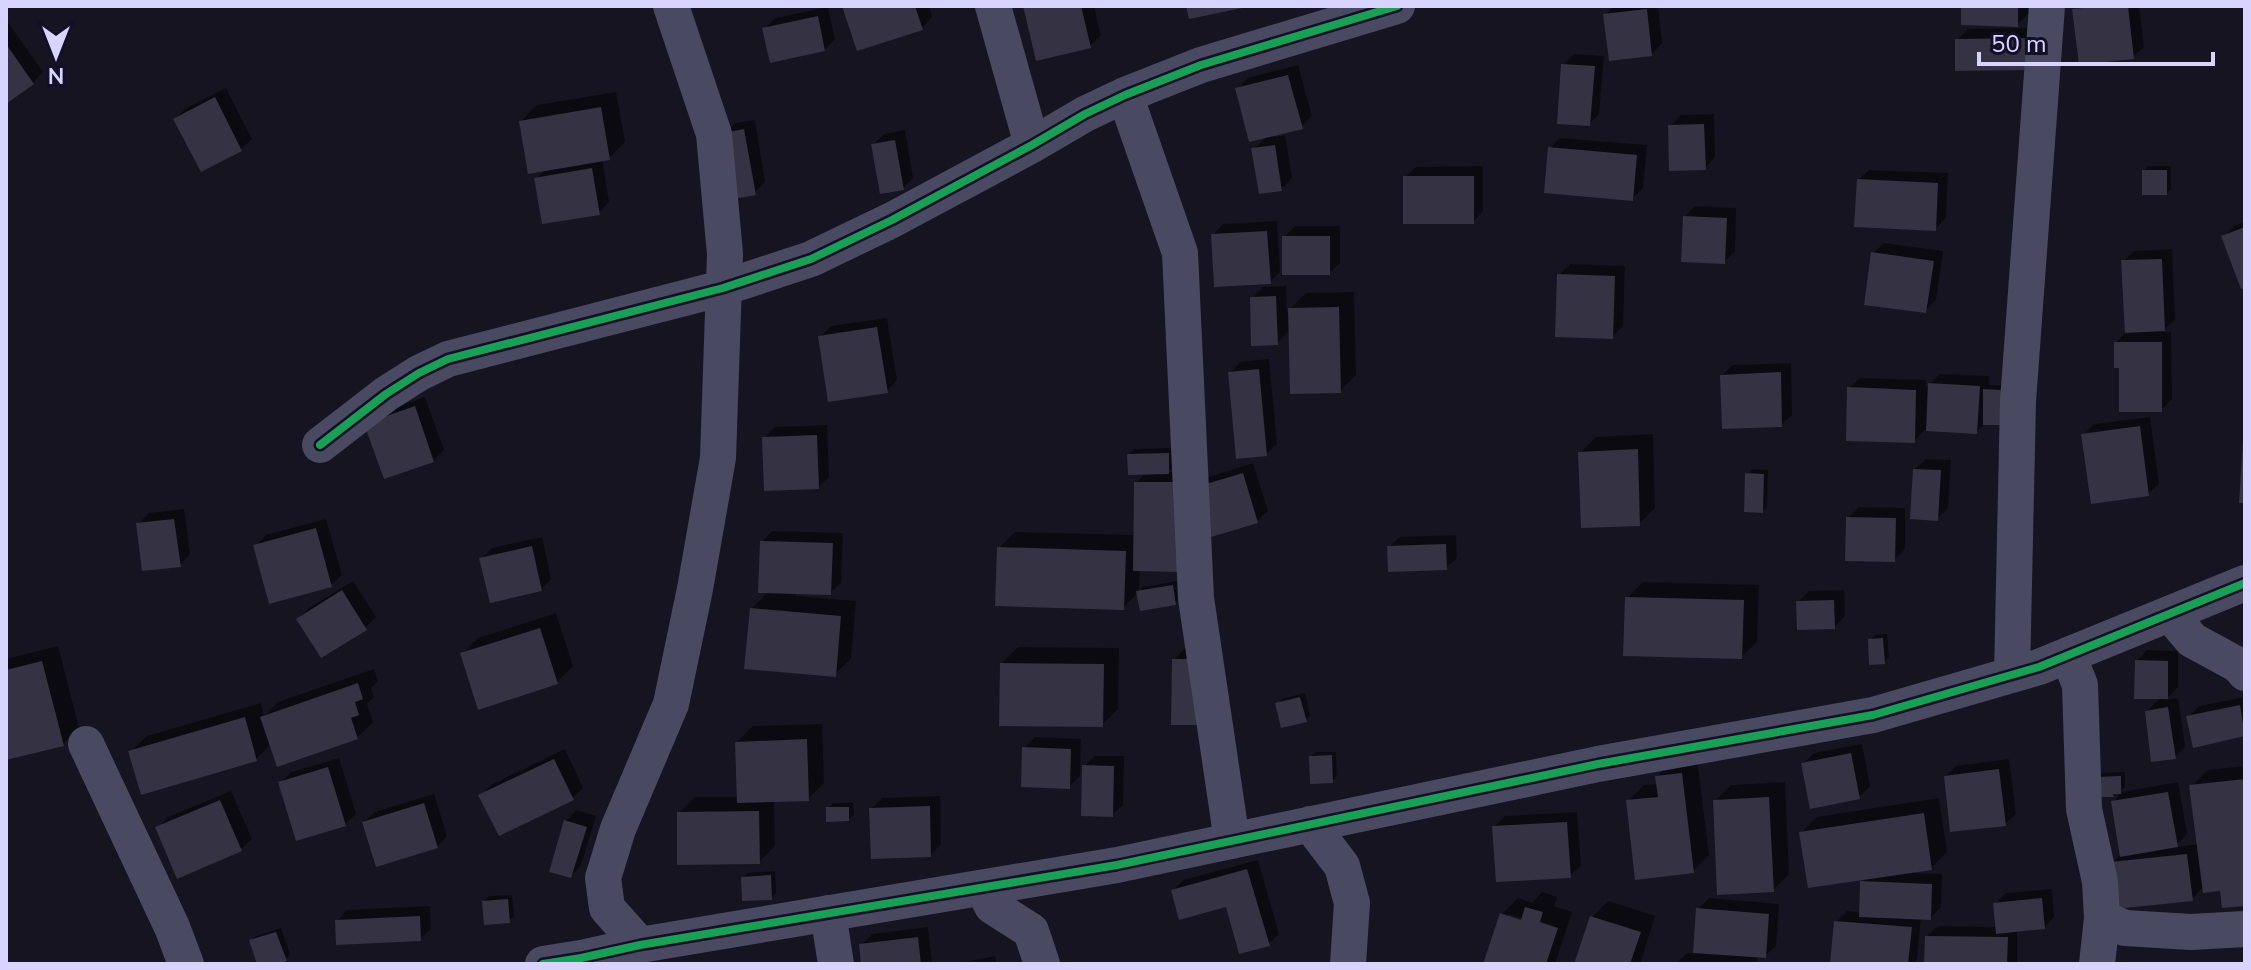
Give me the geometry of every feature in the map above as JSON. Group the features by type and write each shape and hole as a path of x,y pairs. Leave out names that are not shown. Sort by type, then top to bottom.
{"street":[{"path":"640,945 607,908 603,878 618,829 671,704 693,603 718,458 725,254 714,134 671,6"},
{"path":"993,6 1032,145"},
{"path":"320,445 386,394 448,359 723,288 811,259 892,220 1125,95 1201,65 1397,6"},
{"path":"2012,675 2018,401 2047,6"},
{"path":"1125,95 1180,253 1196,598 1232,841"},
{"path":"543,964 1117,865 1598,764 1873,715 2039,667 2245,583"},
{"path":"2170,614 2192,640 2238,665 2245,673"},
{"path":"2068,655 2080,685 2084,809 2100,882 2102,918 2097,964"},
{"path":"86,744 172,927 186,964"},
{"path":"1310,824 1342,866 1352,903 1348,964"},
{"path":"983,888 992,906 1031,931 1042,964"},
{"path":"581,958 607,908"},
{"path":"828,913 836,964"},
{"path":"2102,918 2125,928 2191,932 2245,929"}],"building":[{"path":"842,6 915,6 923,30 857,51"},
{"path":"1023,6 1081,6 1091,48 1036,61"},
{"path":"1186,6 1247,6 1247,7 1189,19"},
{"path":"1961,6 2018,6 2018,27 1961,25"},
{"path":"2128,6 2134,59 2079,65 2072,9"},
{"path":"1647,9 1652,56 1609,61 1603,14"},
{"path":"818,16 825,51 770,63 762,28"},
{"path":"2032,38 2032,70 1955,71 1955,39"},
{"path":"6,44 34,84 6,104"},
{"path":"1561,64 1595,66 1590,126 1557,124"},
{"path":"1288,75 1303,129 1249,142 1235,88"},
{"path":"215,97 242,151 201,172 173,119"},
{"path":"601,107 610,160 528,174 519,121"},
{"path":"1704,124 1706,170 1669,171 1668,125"},
{"path":"744,129 756,195 734,199 723,133"},
{"path":"895,140 904,190 880,194 871,144"},
{"path":"1275,145 1282,191 1259,194 1251,148"},
{"path":"1548,147 1637,155 1633,201 1544,193"},
{"path":"592,168 600,215 542,224 534,178"},
{"path":"2142,170 2167,170 2167,195 2142,195"},
{"path":"1403,176 1474,176 1474,224 1403,224"},
{"path":"1857,179 1938,183 1936,231 1854,227"},
{"path":"1683,216 1727,218 1725,264 1681,262"},
{"path":"2245,227 2245,288 2241,289 2221,236"},
{"path":"1267,231 1271,284 1214,287 1211,234"},
{"path":"1282,236 1330,236 1330,275 1282,275"},
{"path":"1871,252 1934,261 1926,313 1864,305"},
{"path":"2162,259 2165,331 2125,333 2121,260"},
{"path":"1557,274 1615,276 1613,339 1555,337"},
{"path":"1276,296 1278,345 1251,346 1250,297"},
{"path":"1339,307 1341,393 1290,394 1288,308"},
{"path":"877,327 888,393 828,402 818,336"},
{"path":"2114,342 2162,342 2162,412 2119,412 2119,368 2114,368"},
{"path":"1259,369 1267,456 1236,459 1228,372"},
{"path":"1781,372 1782,427 1722,429 1720,375"},
{"path":"1928,383 1980,386 1977,434 1926,431"},
{"path":"1847,387 1916,390 1915,443 1846,441"},
{"path":"1983,389 2001,390 2001,425 1983,425"},
{"path":"415,406 434,462 384,479 364,424"},
{"path":"2140,426 2149,496 2091,504 2081,434"},
{"path":"817,435 819,489 764,491 762,437"},
{"path":"2243,440 2245,503 2239,503"},
{"path":"1638,449 1640,526 1581,528 1578,452"},
{"path":"1169,453 1169,474 1128,475 1127,454"},
{"path":"1913,469 1941,470 1938,521 1910,519"},
{"path":"1243,473 1258,523 1211,537 1196,487"},
{"path":"1745,473 1764,474 1763,513 1744,512"},
{"path":"1134,482 1182,482 1181,572 1133,571"},
{"path":"1846,517 1896,518 1895,562 1845,561"},
{"path":"174,519 181,567 142,571 136,523"},
{"path":"316,528 332,587 269,604 253,545"},
{"path":"760,541 833,543 831,595 758,593"},
{"path":"1446,544 1447,570 1388,572 1387,546"},
{"path":"532,546 542,591 490,603 479,558"},
{"path":"997,547 1126,551 1124,610 995,606"},
{"path":"1173,585 1176,605 1140,611 1136,591"},
{"path":"342,590 367,630 321,658 296,619"},
{"path":"1625,597 1744,600 1742,659 1623,656"},
{"path":"1834,600 1835,629 1797,630 1796,601"},
{"path":"750,608 841,616 836,677 744,669"},
{"path":"540,628 558,684 478,710 460,653"},
{"path":"1883,638 1885,664 1869,665 1868,639"},
{"path":"1172,659 1202,659 1200,725 1171,725"},
{"path":"2135,660 2168,661 2168,699 2134,699"},
{"path":"42,661 64,746 6,760 6,670"},
{"path":"1000,663 1104,664 1103,727 999,726"},
{"path":"358,683 363,699 355,702 359,715 351,718 358,739 277,767 260,717"},
{"path":"1300,697 1307,722 1281,728 1275,703"},
{"path":"2240,705 2245,736 2193,748 2186,716"},
{"path":"2168,707 2176,759 2151,762 2145,711"},
{"path":"245,717 257,761 141,795 128,751"},
{"path":"807,739 809,801 737,803 735,742"},
{"path":"1022,747 1071,749 1070,789 1021,787"},
{"path":"1851,753 1860,799 1810,809 1801,763"},
{"path":"1332,755 1333,783 1310,784 1309,756"},
{"path":"554,759 574,800 499,836 478,795"},
{"path":"1082,765 1114,766 1113,817 1081,816"},
{"path":"328,767 346,826 296,841 278,782"},
{"path":"1999,769 2006,826 1950,832 1944,776"},
{"path":"1682,773 1694,873 1635,880 1626,800 1658,797 1655,776"},
{"path":"2121,776 2121,794 2097,797 2096,777"},
{"path":"2245,779 2245,906 2222,908 2220,891 2203,893 2189,785"},
{"path":"2168,792 2178,847 2120,857 2111,801"},
{"path":"1769,797 1774,892 1717,895 1713,800"},
{"path":"220,800 242,851 177,879 155,827"},
{"path":"424,803 438,848 376,867 362,822"},
{"path":"930,806 931,857 871,859 869,808"},
{"path":"826,807 849,807 849,821 826,822"},
{"path":"759,811 760,864 677,865 677,812"},
{"path":"1924,813 1932,870 1808,888 1799,832"},
{"path":"564,820 587,827 571,878 549,872"},
{"path":"1567,822 1571,878 1496,882 1492,826"},
{"path":"2187,854 2193,901 2115,909 2110,862"},
{"path":"1247,869 1270,946 1239,954 1226,907 1179,920 1171,890"},
{"path":"771,875 772,900 742,901 741,877"},
{"path":"1860,881 1932,884 1931,920 1859,917"},
{"path":"2042,898 2045,929 1996,934 1993,903"},
{"path":"508,899 510,923 484,925 482,901"},
{"path":"1525,907 1543,912 1540,922 1558,928 1546,964 1483,964 1500,913 1521,920"},
{"path":"1696,908 1769,914 1766,958 1693,953"},
{"path":"420,916 421,941 336,945 335,920"},
{"path":"1590,916 1641,932 1630,964 1574,964"},
{"path":"1834,921 1912,927 1908,964 1830,964"},
{"path":"276,932 287,961 257,964 249,940"},
{"path":"1925,936 2008,937 2007,964 1924,964"},
{"path":"918,937 921,964 861,964 859,944"}],"cycle path":[{"path":"320,445 386,394 448,359 723,288 811,259 892,220 1125,95 1201,65 1397,6"},
{"path":"543,964 1117,865 1598,764 1873,715 2039,667 2245,583"}]}
